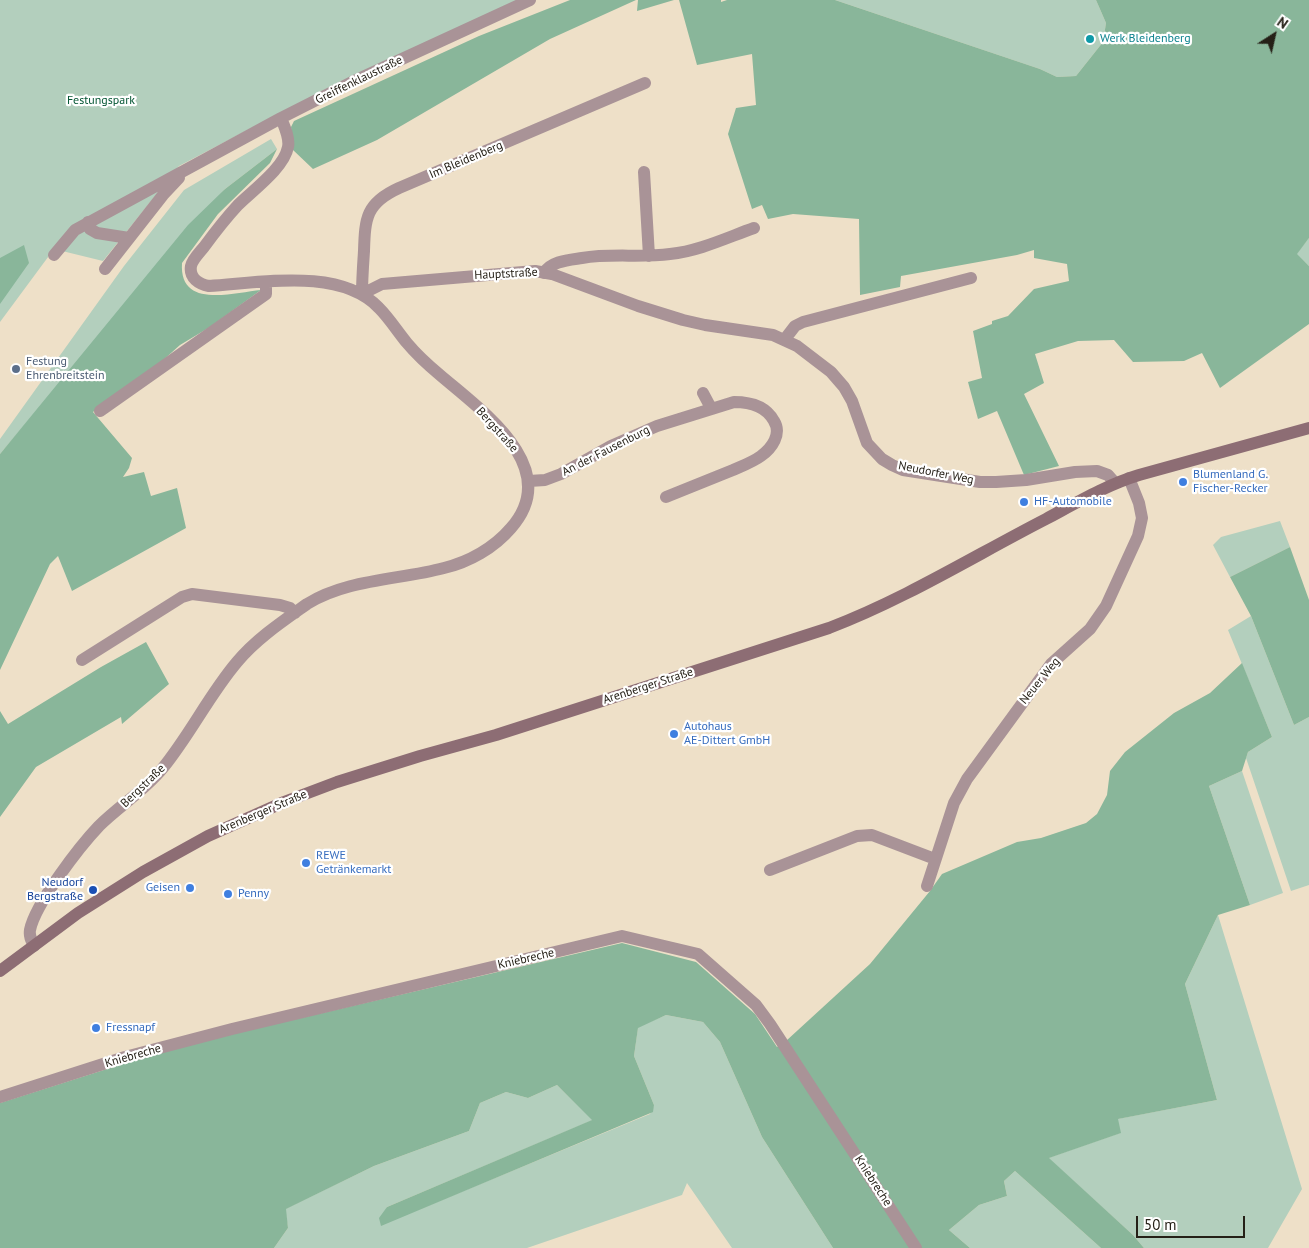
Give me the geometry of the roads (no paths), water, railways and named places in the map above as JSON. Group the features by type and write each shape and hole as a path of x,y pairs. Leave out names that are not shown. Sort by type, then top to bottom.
{"main road":[{"name":"Arenberger Straße","path":"0,971 78,913 143,872 208,836 284,802 319,788 420,756 496,735 844,622 870,612 942,576 1022,531 1129,478 1309,428"}],"street":[{"name":"Greiffenklaustraße","path":"54,255 70,234 88,222 191,166 360,78 530,0"},
{"name":"Im Bleidenberg","path":"362,294 365,224 372,208 388,193 645,83"},
{"name":"Bergstraße","path":"34,946 30,933 38,911 67,866 99,827 162,769 228,673 244,653 263,636 319,597 337,590 442,569 466,561 506,534 521,516 526,505 529,482 527,470 520,456 495,424 426,363 380,308 362,294 342,287 296,280 209,286 195,280 191,265 216,230 283,159 288,147 281,118"},
{"name":"Greiffenklaustraße","path":"105,269 168,189 191,166"},
{"path":"644,172 649,256"},
{"path":"88,222 90,229 97,233 129,238"},
{"name":"Hauptstraße","path":"362,294 382,284 525,271 544,273 547,268 553,265 601,255 649,256 670,254 704,247 754,228"},
{"name":"Neudorfer Weg","path":"544,273 683,320 773,335 785,339 812,356 831,372 852,402 867,443 882,459 904,470 988,482 1097,471 1108,475 1115,484"},
{"path":"785,339 795,326 803,322 971,278"},
{"path":"100,411 266,294 266,282"},
{"path":"703,393 711,408"},
{"name":"An der Fausenburg","path":"529,482 554,478 634,435 711,408 734,402 746,402 756,405 766,411 774,420 777,430 776,440 761,456 666,497"},
{"name":"Neuer Weg","path":"927,886 954,803 967,779 1051,664 1090,629 1106,606 1138,536 1142,518 1139,503 1129,478"},
{"path":"82,660 182,597 192,594 280,605 290,608 294,613"},
{"path":"770,870 858,836 872,835 936,859"},
{"name":"Kniebreche","path":"0,1097 125,1057 206,1036 622,936 698,954 756,1005 916,1248"}],"place":[{"name":"Werk Bleidenberg","path":"1090,39"},
{"name":"Festung Ehrenbreitstein","path":"16,369"},
{"name":"Blumenland G. Fischer-Recker","path":"1183,482"},
{"name":"HF-Automobile","path":"1024,502"},
{"name":"Autohaus AE-Dittert GmbH","path":"674,734"},
{"name":"REWE Getränkemarkt","path":"306,863"},
{"name":"Geisen","path":"190,888"},
{"name":"Neudorf Bergstraße","path":"93,890"},
{"name":"Penny","path":"228,894"},
{"name":"Fressnapf","path":"96,1028"}],"park label":[{"name":"Festungspark","path":"101,101"}]}
